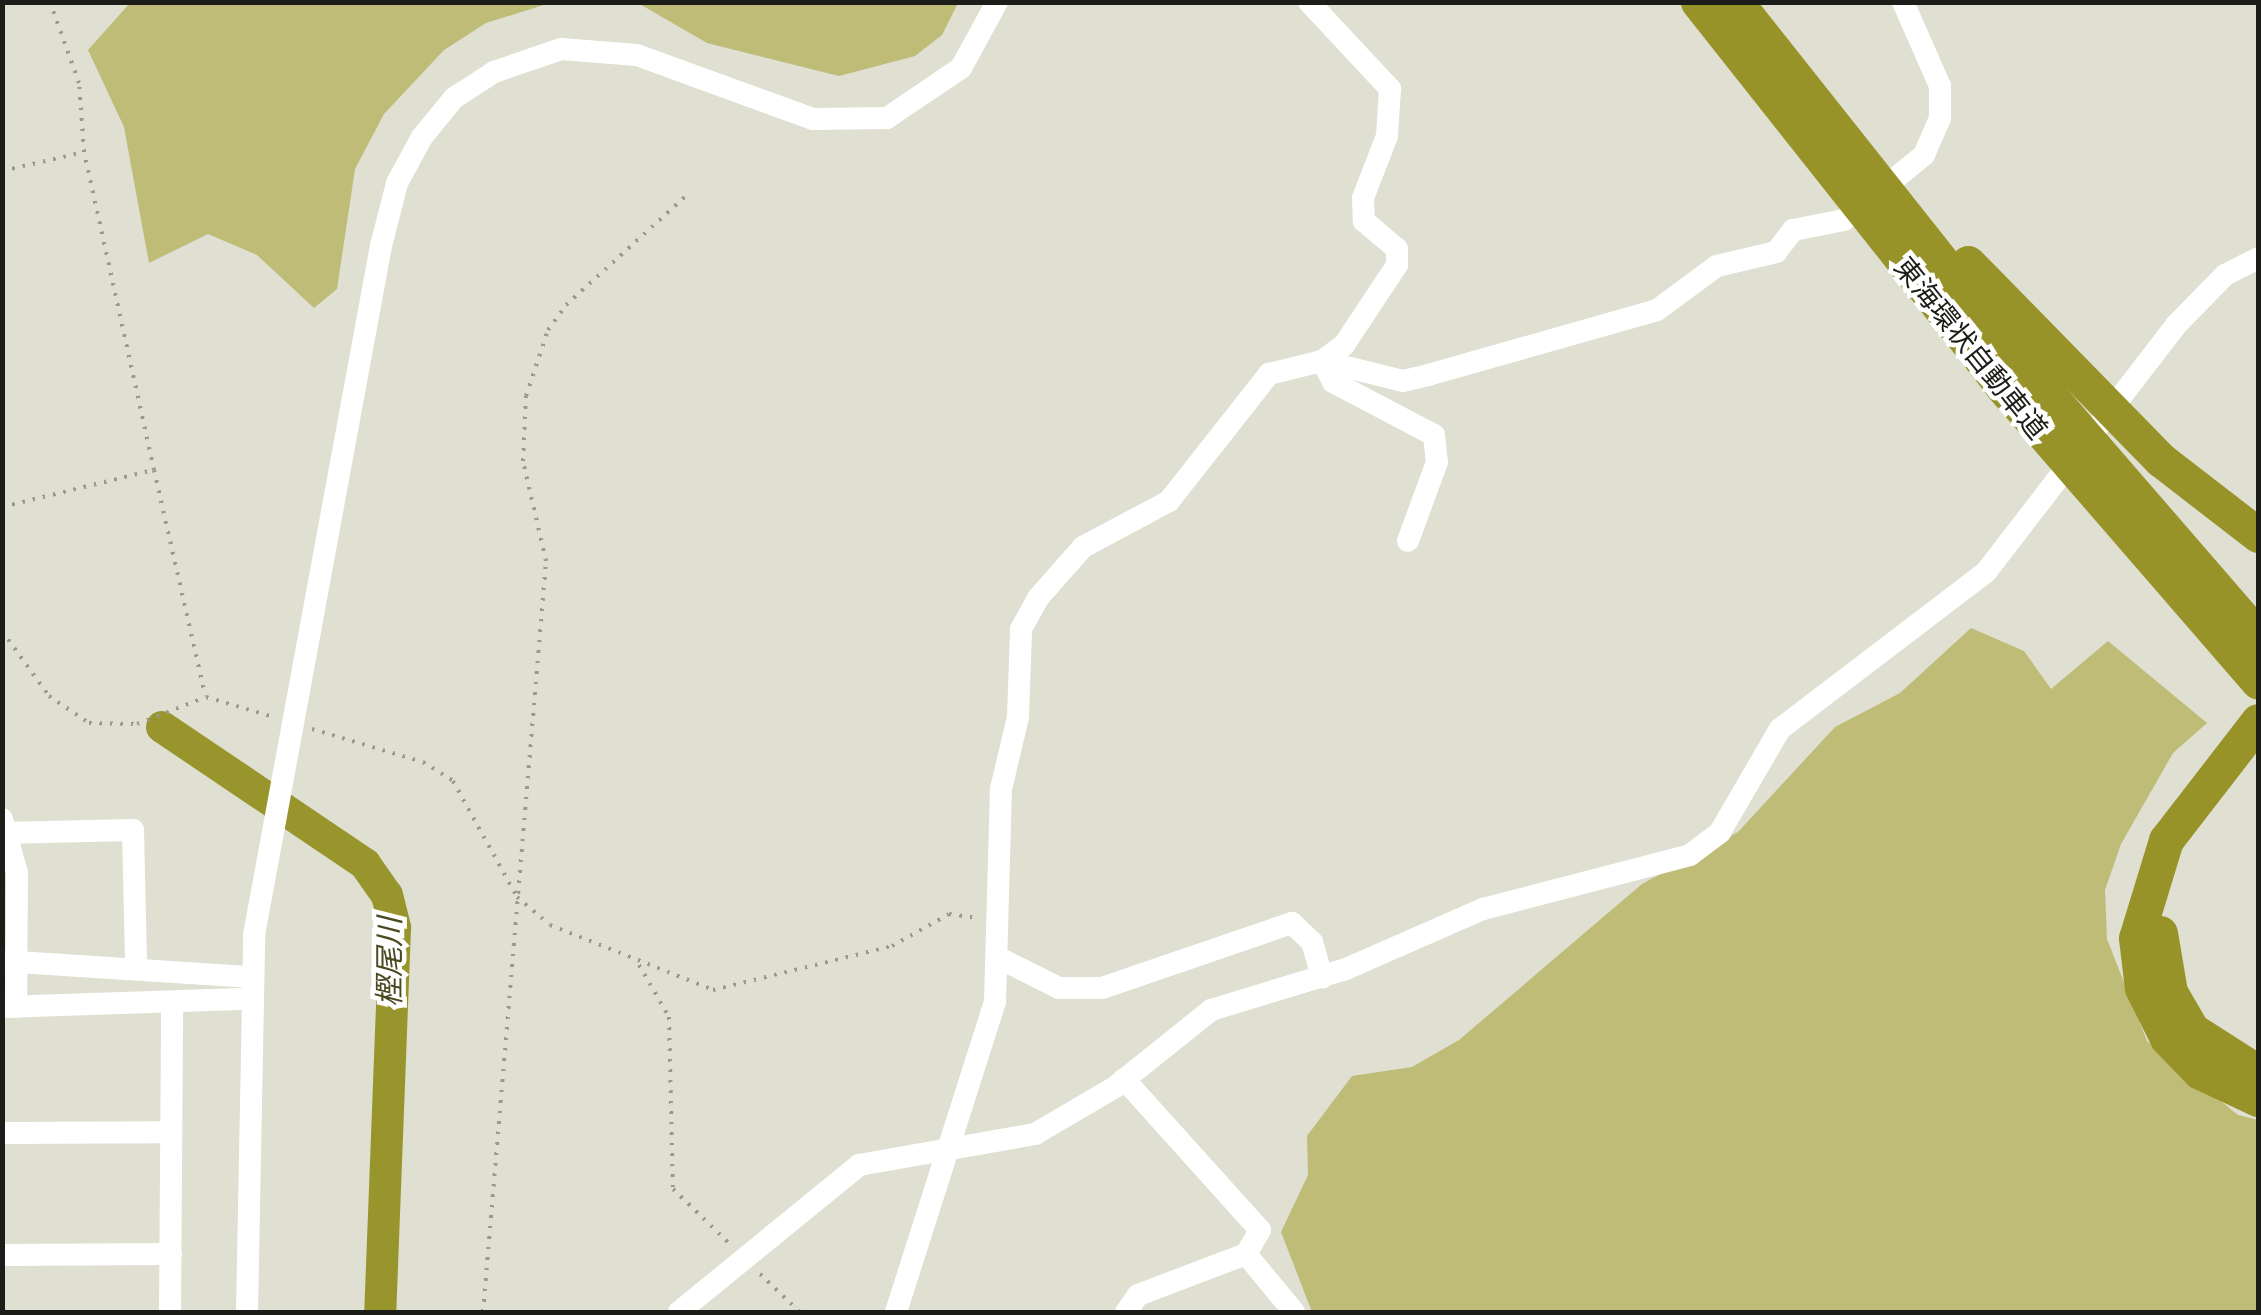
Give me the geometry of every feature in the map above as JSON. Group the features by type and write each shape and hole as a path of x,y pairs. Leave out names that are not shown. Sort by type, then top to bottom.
{"highway":[{"name":"東海環状自動車道","path":"1698,2 1865,179 2258,636"},
{"name":"東海環状自動車道","path":"1738,2 2078,477 2258,682"},
{"path":"1865,179 2160,460 2258,535"},
{"path":"2078,477 2258,695"},
{"path":"2258,721 2166,840 2136,938 2142,988 2167,1038 2200,1072 2258,1099"},
{"path":"2258,751 2185,850 2165,898 2160,946 2170,992 2192,1030 2258,1072"}],"street":[{"path":"247,1312 249,988 260,901 397,183 454,98 561,49 604,50 813,120 887,118 961,68 997,2"},
{"path":"896,1312 986,1038 996,956 994,866 1018,718 1022,629 1038,598 1083,546 1168,502 1269,374 1322,360 1344,345 1397,264 1397,248 1364,221 1362,198 1388,136 1390,89 1373,61 1309,2"},
{"path":"1322,360 1404,381 1428,375 1657,310 1717,266 1776,252 1793,230 1844,220 1924,155 1940,118 1940,86 1904,2"},
{"path":"679,1312 859,1165 946,1156 1034,1134 1124,1079 1211,1010 1322,978 1482,909 1674,863 1704,845 1780,729 1986,572 2176,325 2225,276 2258,258"},
{"path":"1322,360 1332,382 1434,435 1437,462 1408,542"},
{"path":"136,962 133,830 4,827 9,1007 172,1006 249,988"},
{"path":"996,956 1058,988 1102,988 1292,923 1312,942 1322,978"},
{"path":"10,961 136,962 249,988"},
{"path":"170,1312 172,1006"},
{"path":"1124,1079 1260,1230 1246,1254 1138,1295 1126,1312"},
{"path":"2,1133 169,1132"},
{"path":"2,1255 171,1254"},
{"path":"1246,1254 1294,1312"}],"path":[{"path":"50,2 78,83 84,152 206,696"},
{"path":"2,172 84,152"},
{"path":"483,1312 546,561 523,461 526,396 548,330 566,306 690,192"},
{"path":"2,506 154,470"},
{"path":"517,896 585,946 713,990 892,946 949,914 996,920"},
{"path":"638,965 669,1016 673,1189 800,1312"}],"shaded area":[{"path":"130,2 550,3 486,23 444,50 384,114 355,169 337,289 314,308 257,255 208,234 149,263 124,127 88,50"},
{"path":"638,3 958,3 942,35 915,56 839,76 707,43"},
{"path":"1971,628 2024,651 2051,689 2108,641 2207,723 2173,753 2121,844 2105,890 2107,939 2147,1041 2238,1115 2258,1120 2258,1312 1312,1312 1281,1232 1308,1175 1307,1136 1352,1076 1412,1067 1459,1040 1642,884 1738,832 1835,727 1900,693"}],"waterway":[{"name":"樫尾川","path":"162,727 365,864 387,895 395,928 380,1312"}]}
